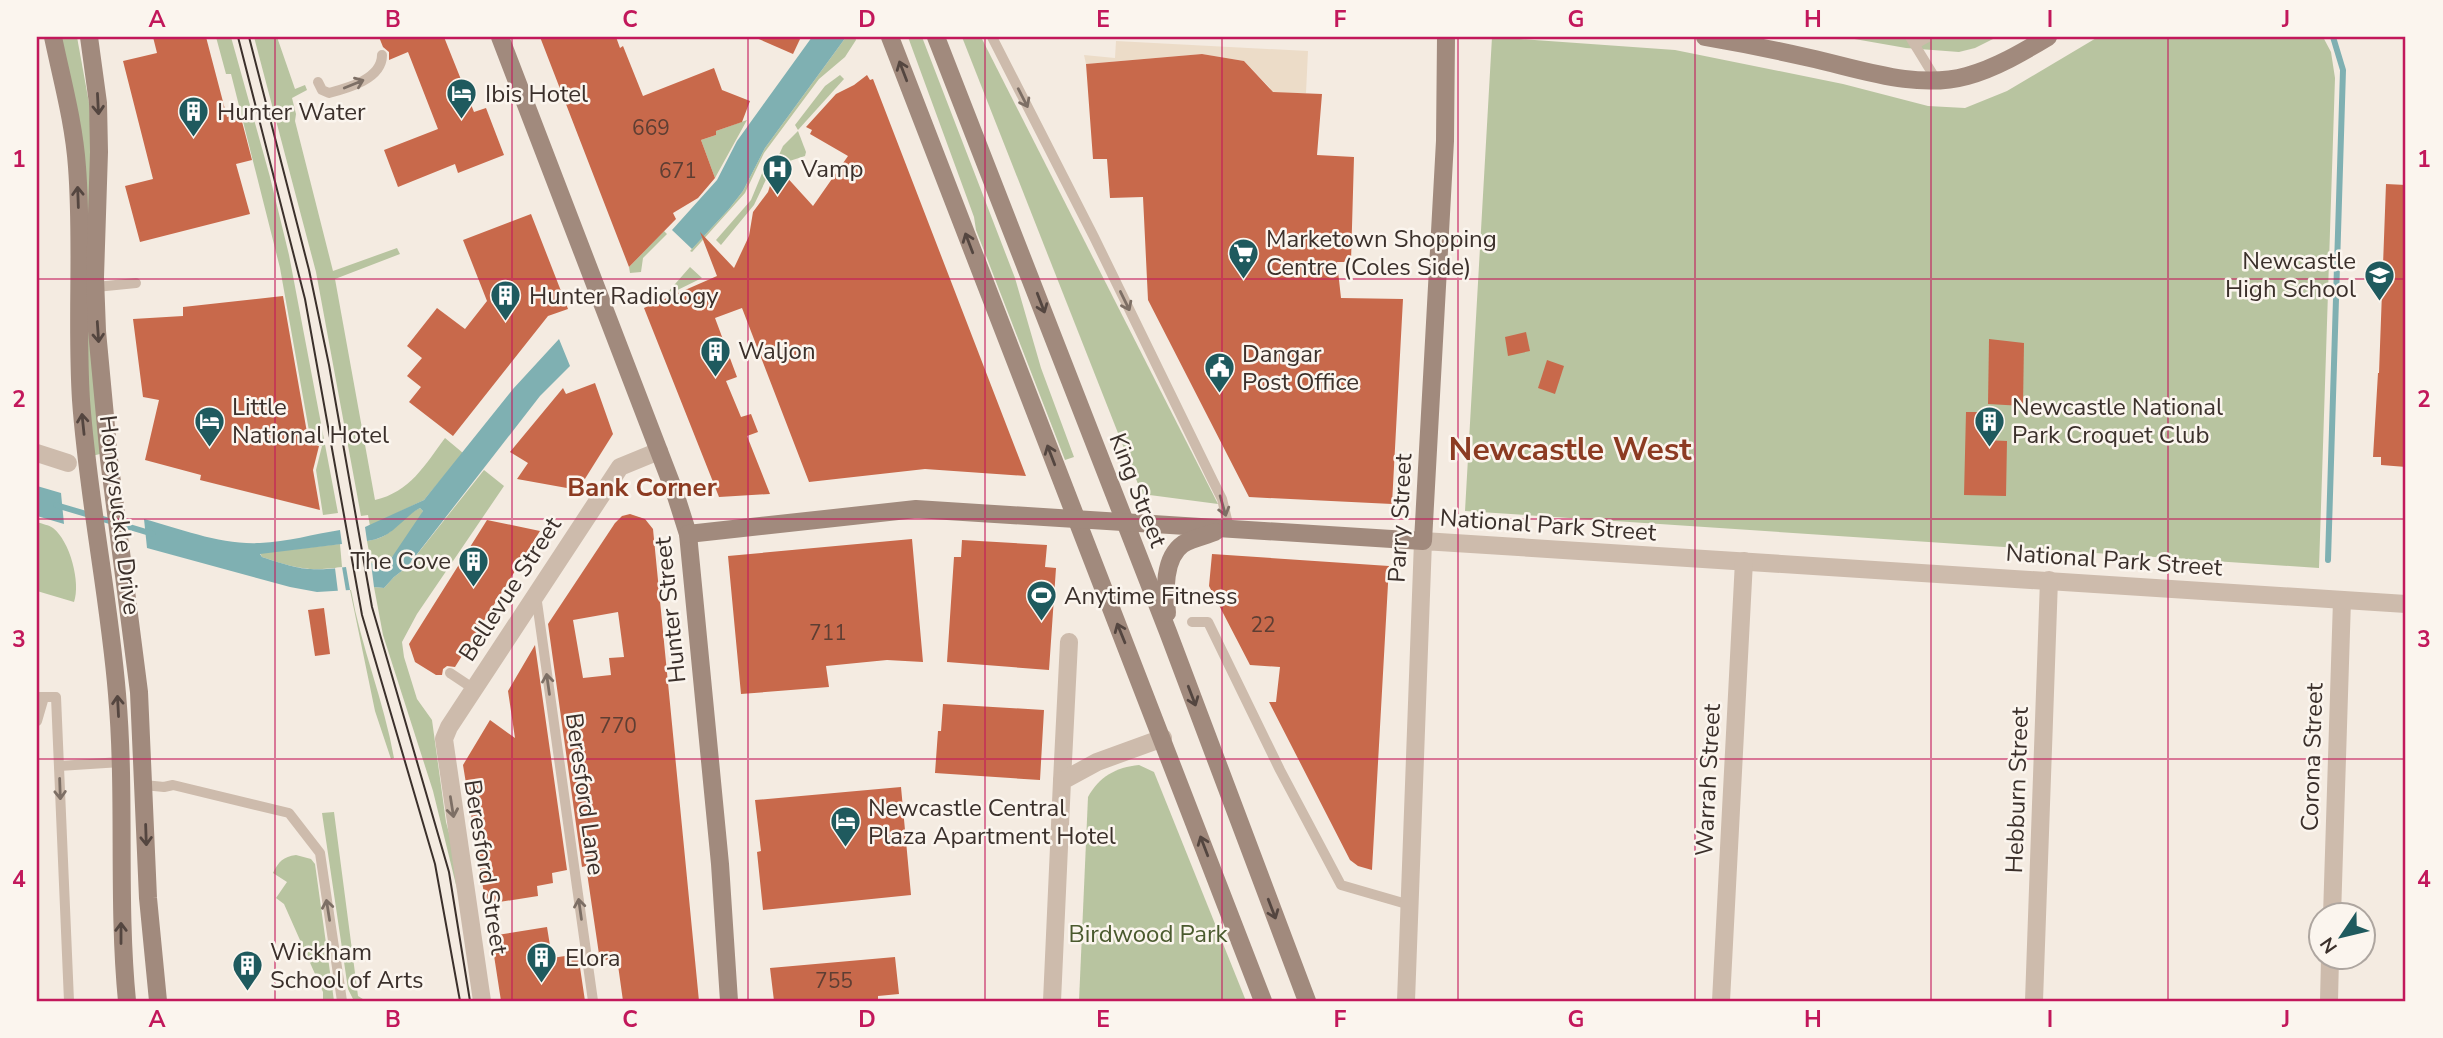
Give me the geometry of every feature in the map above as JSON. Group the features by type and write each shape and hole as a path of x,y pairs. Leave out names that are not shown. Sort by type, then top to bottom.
{"main road":[{"name":"Honeysuckle Drive","path":"53,37 69,107 77,166 81,401 117,694 121,762 121,945 127,1001"},
{"name":"Honeysuckle Drive","path":"89,37 98,103 97,331 113,498 139,692 148,898 158,1001"},
{"name":"Hunter Street","path":"500,37 659,451 688,534 720,864 729,1001"},
{"path":"890,37 1263,1001"},
{"name":"King Street","path":"936,37 1168,632 1307,1001"},
{"name":"Parry Street","path":"1423,541 1445,141 1446,37"},
{"path":"1705,37 1889,76 1937,81 1966,76 1992,67 2048,37"},
{"name":"National Park Street","path":"688,534 916,509 1423,541"},
{"path":"1168,632 1165,594 1167,575 1175,551 1192,540 1229,528"},
{"path":"1300,982 1314,1001"}],"street":[{"name":"Bellevue Street","path":"444,739 449,727 620,467 659,451"},
{"path":"37,453 68,463"},
{"name":"National Park Street","path":"1423,541 2406,604"},
{"name":"Parry Street","path":"1406,1001 1423,541"},
{"name":"Warrah Street","path":"1721,1001 1744,561"},
{"name":"Hebburn Street","path":"2034,1001 2049,580"},
{"name":"Corona Street","path":"2332,902 2342,600"},
{"path":"1052,1001 1069,642"},
{"path":"1062,781 1097,762 1163,738"},
{"name":"Beresford Street","path":"444,739 482,1001"},
{"path":"2329,1001 2330,972"}],"lane":[{"path":"992,37 1100,249 1222,499 1229,528"},
{"path":"1928,37 1913,41 1937,81"},
{"path":"318,82 322,90 329,93 369,78 377,70 382,55"},
{"path":"96,287 135,283"},
{"name":"Beresford Lane","path":"536,593 593,1001"},
{"path":"1192,622 1208,622 1280,770 1341,885 1409,905"},
{"path":"450,673 474,689"},
{"path":"37,721 41,697 56,697 69,1001"},
{"path":"59,765 121,762"},
{"path":"144,785 173,785 289,813 320,853 342,1001"}],"green space":[{"path":"77,37 89,103 92,151 100,454 92,456 59,38"},
{"path":"216,37 231,37 270,177 289,255 338,513 323,515 316,470 322,446 311,442 280,268 231,74 226,74"},
{"path":"254,37 277,37 295,89 305,85 307,90 292,98 295,121 333,271 397,248 400,254 335,279 375,500 398,491 407,484 445,438 463,453 424,500 370,526 368,515 361,516 316,272"},
{"path":"846,37 855,37 856,40 845,57 819,79 764,153 745,193 692,252 690,251 743,191 765,148"},
{"path":"908,37 922,37 1015,278 1041,368 1074,457 1065,460 976,230 974,217"},
{"path":"962,37 981,37 1218,504 1142,494"},
{"path":"1492,37 1675,50 1843,84 1928,106 1965,108 2007,91 2098,37 2323,37 2331,52 2335,78 2319,568 1465,511"},
{"path":"1843,37 1997,37 1975,48 1959,52 1906,48"},
{"path":"840,75 844,79 798,130 795,125 825,86"},
{"path":"747,120 715,178 701,140 716,135 716,131"},
{"path":"798,131 805,156 774,166 783,146"},
{"path":"772,167 754,205 721,245 716,240 751,200 763,171"},
{"path":"664,231 667,234 643,258 641,272 630,273 629,267"},
{"path":"690,267 702,278 645,306 654,293 668,292"},
{"path":"484,470 504,486 417,614 402,642 417,699 432,720 446,822 454,851 457,889 433,791 383,635 374,587 384,588 407,567"},
{"path":"420,508 423,511 421,516 394,555 380,563 371,563 367,541 384,536"},
{"path":"37,522 53,528 69,552 76,584 74,602 37,591"},
{"path":"340,544 342,567 310,569 262,557 260,553"},
{"path":"350,590 390,737 394,758 391,759 375,711"},
{"name":"Birdwood Park","path":"1139,765 1154,772 1246,1001 1079,1001 1088,797 1097,784 1109,774"},
{"path":"334,812 358,996 366,1001 354,1001 348,989 322,813"},
{"path":"296,855 311,859 315,864 334,1001 323,1001 323,992 284,904 276,898 287,882 273,873 282,860"}],"shaded area":[{"path":"1116,41 1308,51 1306,93 1294,93 1265,152 1270,88 1244,61 1202,54 1086,64 1084,55 1115,58"}],"water":[{"path":"812,37 846,37 765,148 743,191 692,249 672,230 717,180 737,141"},
{"path":"559,339 570,366 540,396 407,567 384,588 374,587 371,563 379,565 390,560 423,511 420,508 388,534 375,539 367,541 365,527 424,500 513,389"},
{"path":"37,486 61,493 64,524 37,516"},
{"path":"144,519 201,536 245,543 280,541 340,530 342,544 260,554 262,557 303,568 346,567 350,590 317,592 290,587 147,548"}],"pier":[{"path":"342,567 346,591 338,592 335,568"}],"building":[{"name":"Hunter Water","path":"153,37 206,37 227,117 240,114 252,160 236,164 250,214 140,242 125,186 153,179 123,61 157,53"},
{"name":"Ibis Hotel","path":"379,37 444,37 474,112 486,108 504,155 458,173 455,164 398,187 384,150 438,129 408,52 389,60 389,52 383,47"},
{"path":"540,37 616,37 620,48 623,46 643,96 714,68 722,90 750,101 742,122 716,131 716,135 701,140 715,178 698,198 673,213 676,219 629,267"},
{"path":"754,37 801,37 793,54"},
{"name":"Marketown Shopping Centre (Coles Side)","path":"1202,54 1244,61 1273,92 1322,94 1317,155 1354,157 1351,262 1337,262 1341,298 1403,299 1392,504 1249,497 1148,300 1143,197 1110,198 1107,159 1093,159 1086,64"},
{"path":"867,75 870,80 873,79 1026,476 925,469 809,482 742,308 715,318 737,377 726,381 741,417 751,414 758,432 747,436 770,494 719,497 644,308 717,276 700,232 734,268 749,236 753,212 768,192 775,170 781,175 783,173 813,206 848,156 810,134 812,130 806,127 836,94"},
{"path":"2386,184 2406,185 2406,467 2381,465 2381,457 2373,457"},
{"name":"Hunter Radiology","path":"531,214 568,309 548,316 453,436 409,402 421,387 407,376 422,358 407,346 437,308 465,329 487,301 463,240"},
{"path":"283,296 309,444 319,446 313,470 320,510 200,480 201,475 145,460 159,400 143,397 133,319 183,316 183,307"},
{"path":"1526,332 1530,351 1508,356 1505,337"},
{"path":"1989,339 2024,343 2023,406 1988,404"},
{"path":"1547,360 1564,366 1555,394 1538,388"},
{"path":"595,383 613,434 578,490 517,479 528,463 510,452 563,388 566,394"},
{"name":"Newcastle National Park Croquet Club","path":"1966,412 1985,412 1984,440 2007,441 2006,496 1964,495"},
{"path":"630,514 645,519 653,529 699,1001 623,1001 617,958 600,961 586,866 582,867 548,624 622,516","holes":["618,612 624,657 609,658 611,675 583,678 573,620"]},
{"name":"The Cove","path":"487,520 540,531 455,667 447,666 442,675 436,675 415,662 409,644"},
{"path":"912,539 923,662 887,660 826,666 829,687 741,694 728,556"},
{"path":"962,540 1047,545 1045,567 1056,568 1049,670 947,662 954,557 961,557"},
{"path":"1212,554 1389,566 1372,870 1358,866 1350,860 1269,702 1276,702 1280,667 1250,665 1209,586"},
{"path":"324,608 330,654 315,656 308,610"},
{"path":"535,645 567,870 552,873 553,883 537,886 538,896 493,903 492,899 485,900 463,765 490,720 515,738 508,691"},
{"path":"943,704 1044,710 1040,780 935,773"},
{"name":"Newcastle Central Plaza Apartment Hotel","path":"901,787 911,895 763,910 757,852 761,851 755,800"},
{"name":"Elora","path":"547,927 552,958 578,954 585,1001 501,1001 491,936"},
{"path":"895,957 899,994 878,996 878,1001 774,1001 770,968"}],"waterway":[{"path":"2328,560 2343,70 2333,37"},
{"path":"56,505 153,534"}],"tram line":[{"path":"238,37 305,299 362,615 435,864 460,1001"},
{"path":"249,37 309,270 329,365 372,607 449,872 470,1001"}],"place":[{"name":"Ibis Hotel","path":"462,121"},
{"name":"Hunter Water","path":"194,139"},
{"name":"Vamp","path":"778,196"},
{"name":"Marketown Shopping Centre (Coles Side)","path":"1243,280"},
{"name":"Newcastle High School","path":"2379,302"},
{"name":"Hunter Radiology","path":"506,323"},
{"name":"Waljon","path":"715,378"},
{"name":"Dangar Post Office","path":"1219,395"},
{"name":"Little National Hotel","path":"209,448"},
{"name":"Newcastle National Park Croquet Club","path":"1989,448"},
{"name":"The Cove","path":"474,588"},
{"name":"Anytime Fitness","path":"1041,623"},
{"name":"Newcastle Central Plaza Apartment Hotel","path":"845,849"},
{"name":"Elora","path":"542,985"},
{"name":"Wickham School of Arts","path":"247,993"}],"district":[{"name":"Newcastle West","path":"1570,449"},
{"name":"Bank Corner","path":"642,487"}]}
